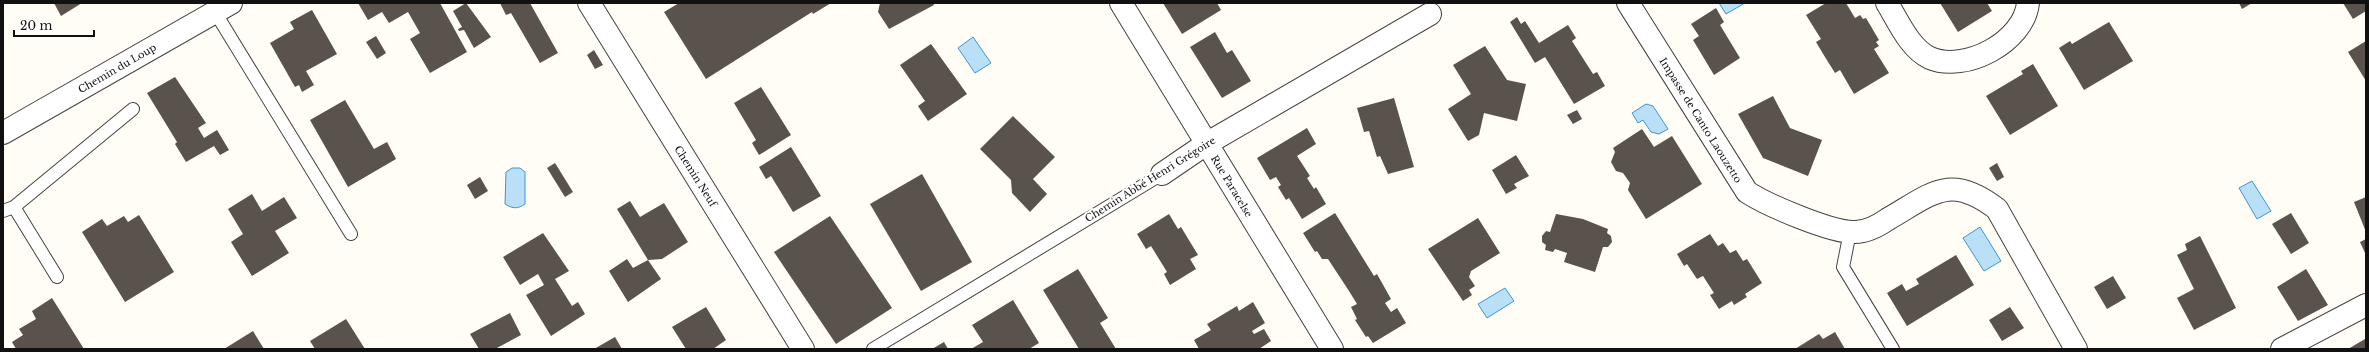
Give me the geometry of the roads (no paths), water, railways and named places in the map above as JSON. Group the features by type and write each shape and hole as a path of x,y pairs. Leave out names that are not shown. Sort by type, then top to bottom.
{"street":[{"name":"Chemin Neuf","path":"589,3 803,349"},
{"name":"Rue Paracelse","path":"1121,3 1332,349"},
{"name":"Impasse de Canto Laouzetto","path":"1628,3 1747,192 1761,201 1836,230 1850,232 1873,228 1937,191 1957,189 1978,195 1997,209 2076,349"},
{"path":"1887,3 1913,45 1930,58 1950,63 1971,60 2008,39 2021,25 2028,3"},
{"name":"Chemin du Loup","path":"3,133 223,7"},
{"name":"Chemin Abbé Henri Grégoire","path":"1162,174 1206,144 1430,14"},
{"path":"2282,349 2366,305"}],"lane":[{"path":"223,7 351,234"},
{"path":"57,277 8,209 133,109"},
{"name":"Chemin Abbé Henri Grégoire","path":"873,349 1162,174"},
{"path":"1850,232 1843,267 1893,349"}],"water":[{"path":"1719,3 1745,3 1726,14"},
{"path":"973,37 991,63 975,73 958,48"},
{"path":"1646,104 1653,106 1668,129 1659,134 1651,132 1643,120 1638,123 1632,113"},
{"path":"512,168 520,168 525,172 525,204 518,208 513,208 505,204 506,172"},
{"path":"2252,181 2271,211 2257,219 2239,188"},
{"path":"1980,227 2001,261 1984,271 1963,238"},
{"path":"1505,288 1514,301 1487,318 1478,304"}]}
